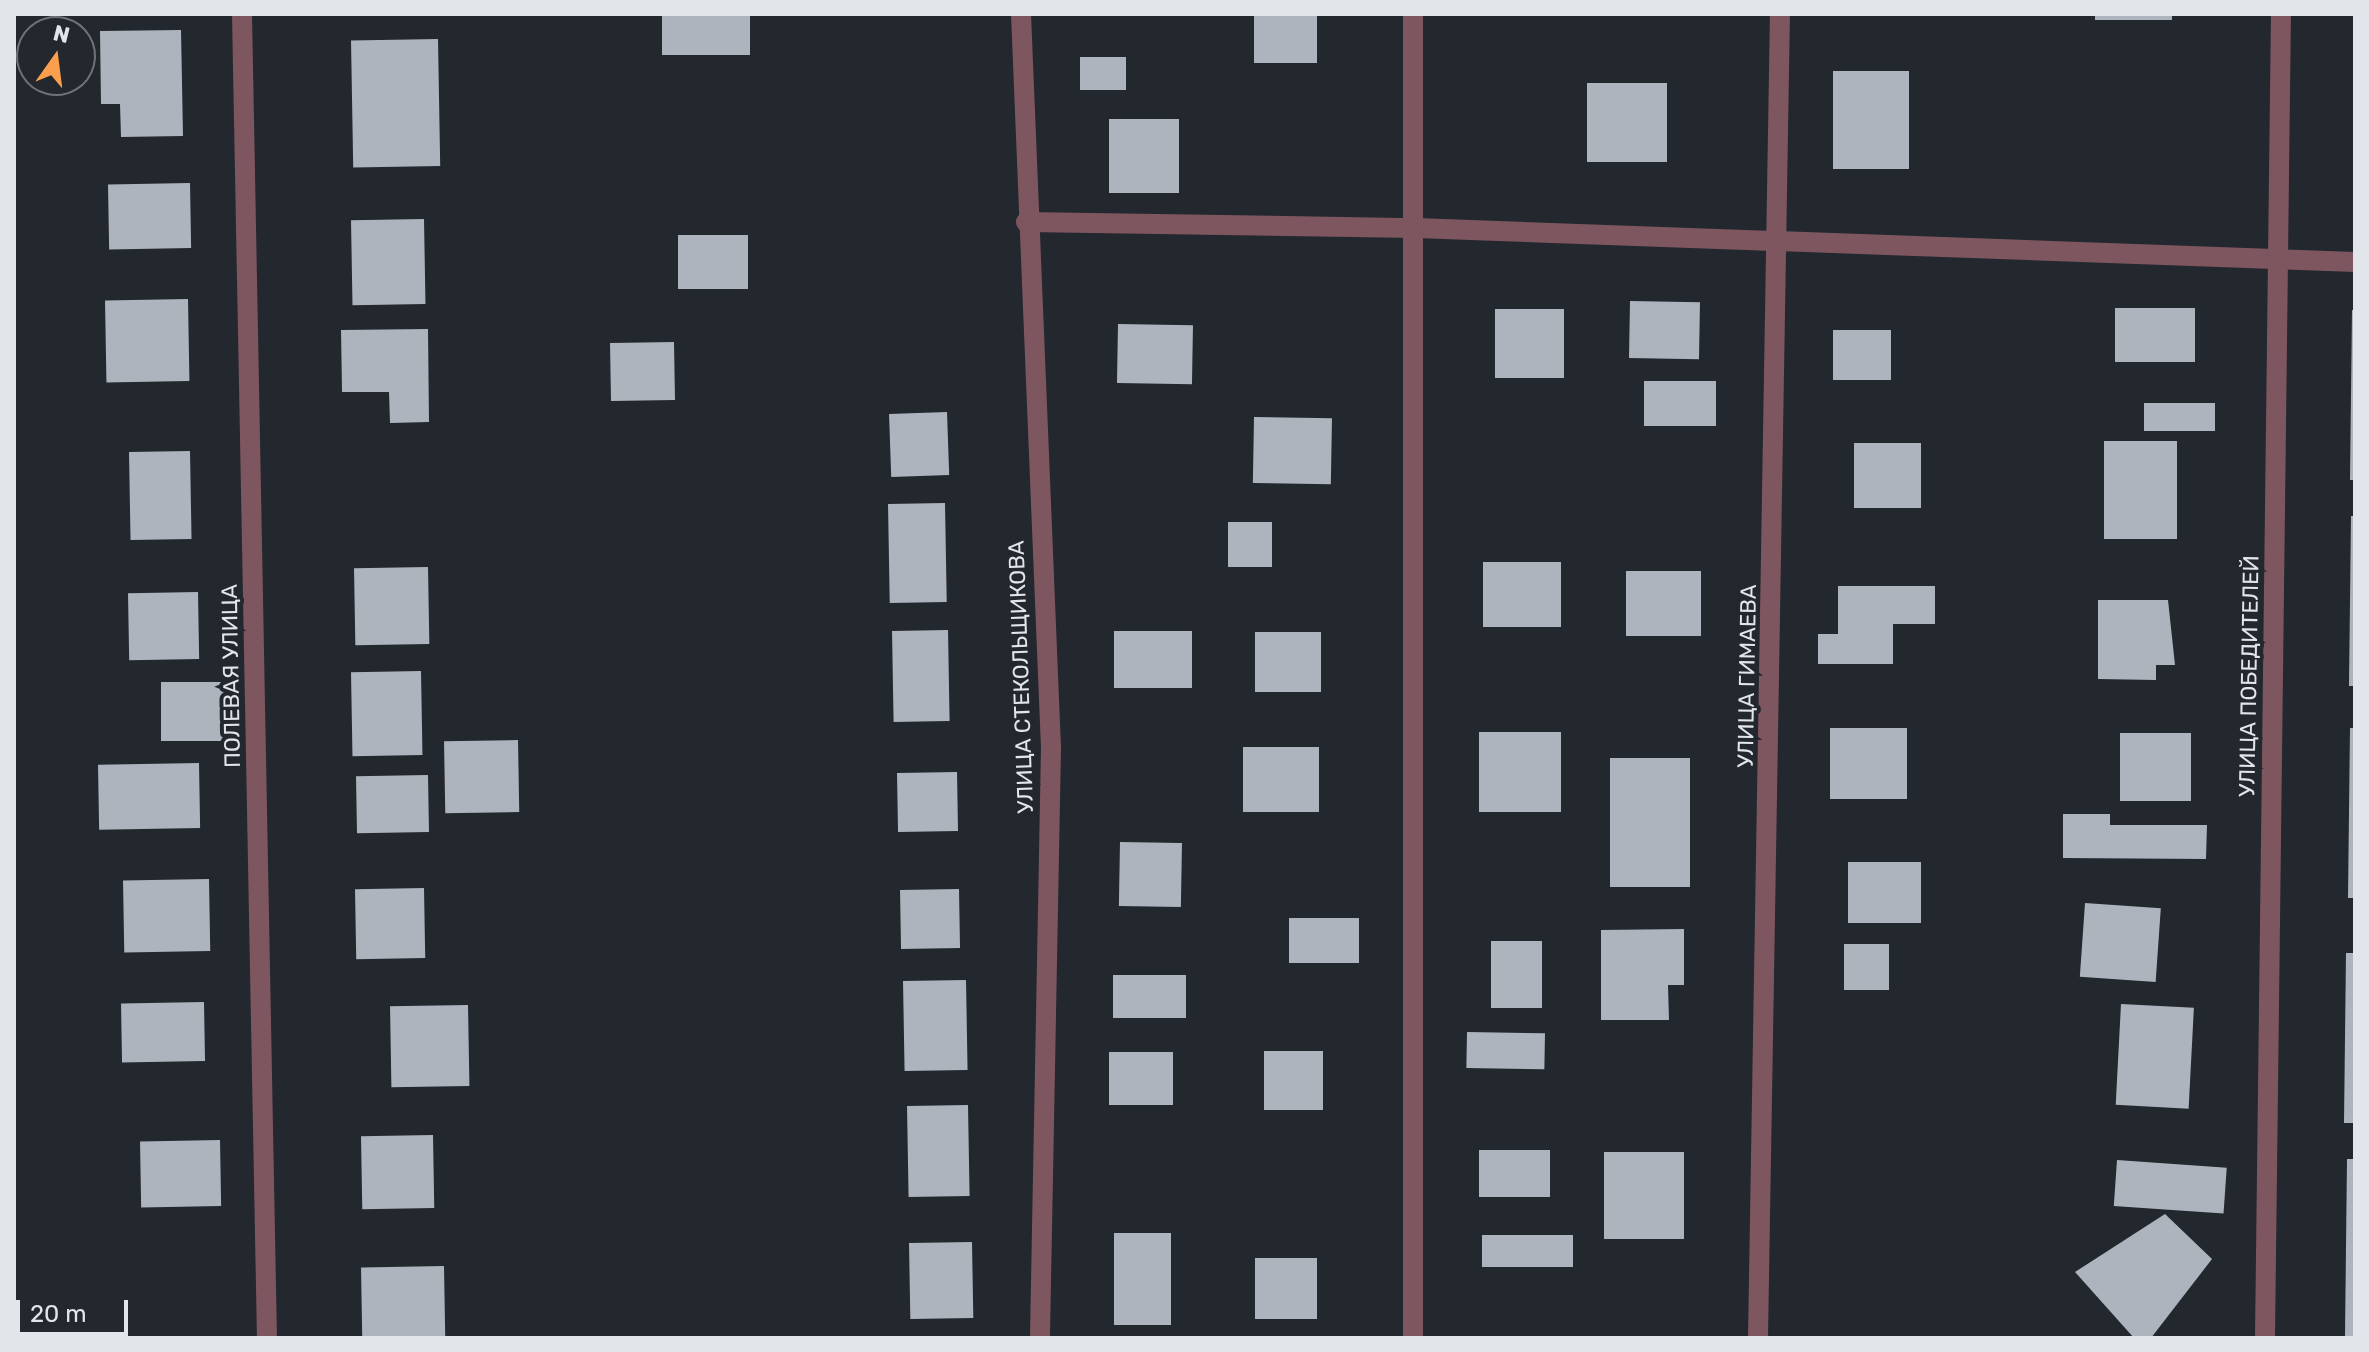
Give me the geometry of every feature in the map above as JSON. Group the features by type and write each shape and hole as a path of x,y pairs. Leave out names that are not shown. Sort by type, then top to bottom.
{"street":[{"name":"ПОЛЕВАЯ УЛИЦА","path":"242,14 267,1338"},
{"name":"УЛИЦА СТЕКОЛЬЩИКОВА","path":"1021,14 1026,222 1051,747 1040,1338"},
{"path":"1413,14 1416,228 1413,1338"},
{"name":"УЛИЦА ГИМАЕВА","path":"1758,1338 1779,245 1780,14"},
{"name":"УЛИЦА ПОБЕДИТЕЛЕЙ","path":"2265,1338 2281,14"},
{"path":"1026,222 1416,228 1779,245 2355,262"}],"building":[{"path":"662,14 750,14 750,55 662,55"},
{"path":"1254,14 1317,14 1317,63 1254,63"},
{"path":"2095,14 2172,14 2172,20 2095,20"},
{"path":"181,30 183,136 121,137 120,104 101,104 100,31"},
{"path":"438,39 440,166 353,167 351,41"},
{"path":"1080,57 1126,57 1126,90 1080,90"},
{"path":"1833,71 1909,71 1909,169 1833,169"},
{"path":"1587,83 1667,83 1667,162 1587,162"},
{"path":"1109,119 1179,119 1179,193 1109,193"},
{"path":"190,183 191,248 109,249 108,184"},
{"path":"424,219 425,304 352,305 351,220"},
{"path":"678,235 748,235 748,289 678,289"},
{"path":"188,299 189,381 106,382 105,300"},
{"path":"1630,301 1700,302 1699,359 1629,358"},
{"path":"2115,308 2195,308 2195,362 2115,362"},
{"path":"1495,309 1564,309 1564,378 1495,378"},
{"path":"2352,310 2355,310 2355,480 2350,480"},
{"path":"1118,324 1193,325 1192,384 1117,383"},
{"path":"428,329 429,422 390,423 389,392 342,392 341,330"},
{"path":"1833,330 1891,330 1891,380 1833,380"},
{"path":"674,342 675,400 611,401 610,343"},
{"path":"1644,381 1716,381 1716,426 1644,426"},
{"path":"2144,403 2215,403 2215,431 2144,431"},
{"path":"947,412 949,475 891,477 889,414"},
{"path":"1254,417 1332,418 1331,484 1253,483"},
{"path":"2104,441 2177,441 2177,539 2104,539"},
{"path":"1854,443 1921,443 1921,508 1854,508"},
{"path":"190,451 192,539 131,540 129,452"},
{"path":"945,503 947,602 890,603 888,504"},
{"path":"2351,516 2355,516 2355,686 2349,686"},
{"path":"1228,522 1272,522 1272,567 1228,567"},
{"path":"1483,562 1561,562 1561,627 1483,627"},
{"path":"428,567 429,644 355,645 354,568"},
{"path":"1626,571 1701,571 1701,636 1626,636"},
{"path":"1838,586 1935,586 1935,624 1893,624 1893,664 1818,664 1818,634 1838,634"},
{"path":"198,592 199,659 129,660 128,593"},
{"path":"2098,600 2168,600 2175,665 2156,665 2156,680 2098,679"},
{"path":"948,630 950,721 894,722 892,631"},
{"path":"1114,631 1192,631 1192,688 1114,688"},
{"path":"1255,632 1321,632 1321,692 1255,692"},
{"path":"421,671 422,755 352,756 351,672"},
{"path":"161,682 225,682 225,741 161,741"},
{"path":"1830,728 1907,728 1907,799 1830,799"},
{"path":"2350,728 2355,728 2355,898 2348,898"},
{"path":"1479,732 1561,732 1561,812 1479,812"},
{"path":"2120,733 2191,733 2191,801 2120,801"},
{"path":"518,740 519,812 445,813 444,741"},
{"path":"1243,747 1319,747 1319,812 1243,812"},
{"path":"1610,758 1690,758 1690,887 1610,887"},
{"path":"199,763 200,828 99,830 98,765"},
{"path":"957,772 958,831 898,832 897,773"},
{"path":"428,775 429,832 357,833 356,776"},
{"path":"2063,814 2110,814 2110,825 2207,825 2206,859 2063,858"},
{"path":"1120,842 1182,843 1181,907 1119,906"},
{"path":"1848,862 1921,862 1921,923 1848,923"},
{"path":"209,879 210,951 124,952 123,881"},
{"path":"424,888 425,958 356,959 355,889"},
{"path":"959,889 960,948 901,949 900,890"},
{"path":"2085,903 2161,908 2156,982 2080,977"},
{"path":"1289,918 1359,918 1359,963 1289,963"},
{"path":"1684,929 1684,985 1668,985 1669,1020 1601,1020 1601,930"},
{"path":"1491,941 1542,941 1542,1008 1491,1008"},
{"path":"1844,944 1889,944 1889,990 1844,990"},
{"path":"2346,953 2355,953 2355,1123 2344,1123"},
{"path":"1113,975 1186,975 1186,1018 1113,1018"},
{"path":"966,980 968,1070 905,1071 903,981"},
{"path":"204,1002 205,1061 122,1062 121,1003"},
{"path":"2121,1004 2194,1008 2189,1109 2116,1105"},
{"path":"468,1005 469,1086 391,1087 390,1006"},
{"path":"1467,1032 1545,1033 1544,1069 1466,1068"},
{"path":"1264,1051 1323,1051 1323,1110 1264,1110"},
{"path":"1109,1052 1173,1052 1173,1105 1109,1105"},
{"path":"968,1105 970,1196 909,1197 907,1106"},
{"path":"433,1135 434,1208 362,1209 361,1136"},
{"path":"220,1140 221,1206 141,1207 140,1141"},
{"path":"1479,1150 1550,1150 1550,1197 1479,1197"},
{"path":"1604,1152 1684,1152 1684,1239 1604,1239"},
{"path":"2347,1159 2355,1159 2355,1336 2345,1336"},
{"path":"2117,1160 2227,1168 2224,1214 2114,1206"},
{"path":"2165,1214 2212,1259 2151,1338 2134,1338 2075,1272"},
{"path":"1114,1233 1171,1233 1171,1325 1114,1325"},
{"path":"1482,1235 1573,1235 1573,1267 1482,1267"},
{"path":"972,1242 973,1318 910,1319 909,1243"},
{"path":"1255,1258 1317,1258 1317,1319 1255,1319"},
{"path":"444,1266 445,1338 362,1338 361,1267"}]}
